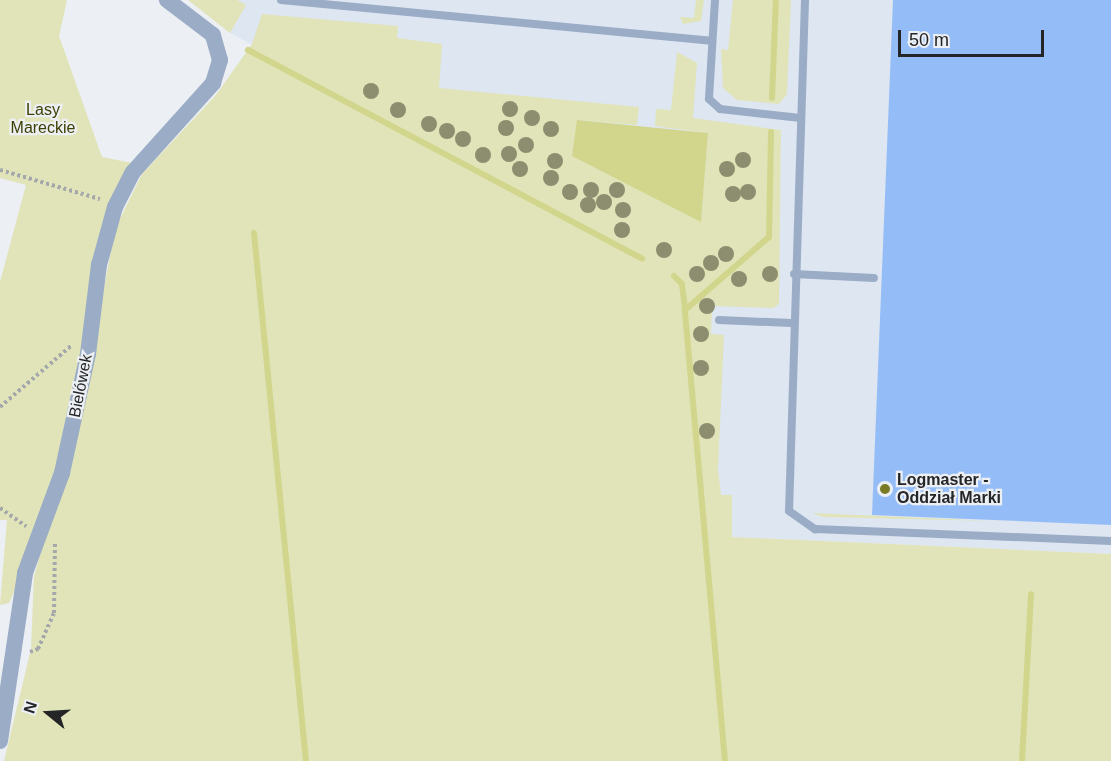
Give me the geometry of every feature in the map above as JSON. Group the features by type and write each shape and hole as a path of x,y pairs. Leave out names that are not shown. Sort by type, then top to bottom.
{"street":[{"name":"Bielówek","path":"0,741 25,573 50,513 92,327 99,265 115,207 133,172 213,83 220,60 213,35 167,0"}],"lane":[{"path":"281,0 711,41"},
{"path":"715,0 707,92 713,105 800,118"},
{"path":"805,0 785,498 797,522 815,529 1111,541"},
{"path":"794,274 874,278"},
{"path":"719,320 792,323"}],"path":[{"path":"0,170 73,189 115,207"},
{"path":"0,407 92,327"},
{"path":"0,508 41,537"},
{"path":"13,659 38,649 54,613 56,545 50,513"}],"shaded area":[{"path":"191,0 1111,0 1111,554 732,537 732,496 721,495 463,154 230,33"},
{"path":"577,120 708,133 701,222 572,156"}],"green space":[{"name":"Lasy Mareckie","path":"0,0 67,0 59,36 102,157 132,163 84,337 53,481 14,592 9,603 0,605 7,520 0,520 0,282 26,185 0,178"},
{"path":"188,0 237,0 246,5 230,33"},
{"path":"696,0 704,0 701,21 683,24 680,17 694,18"},
{"path":"733,0 791,0 787,94 779,104 737,100 723,88 721,49 728,50"},
{"path":"262,14 398,26 397,38 442,44 439,88 639,107 637,125 577,120 701,221 708,133 655,126 656,109 671,110 677,52 697,63 693,118 781,130 779,304 773,308 712,306 711,334 724,335 718,470 721,495 732,495 732,537 1111,554 1111,761 4,761 31,649 34,576 78,427 115,229 142,174 216,95 252,44"},
{"path":"812,513 993,521 823,517"}],"building":[{"path":"893,0 1111,0 1111,525 872,515"}],"waterway":[{"path":"772,98 776,0"},
{"path":"248,50 642,259"},
{"path":"725,761 685,310 769,237 771,132"},
{"path":"254,233 306,761"},
{"path":"674,276 682,284 685,310"},
{"path":"1022,761 1031,594"}],"place":[{"name":"Logmaster - Oddział Marki","path":"885,489"}]}
